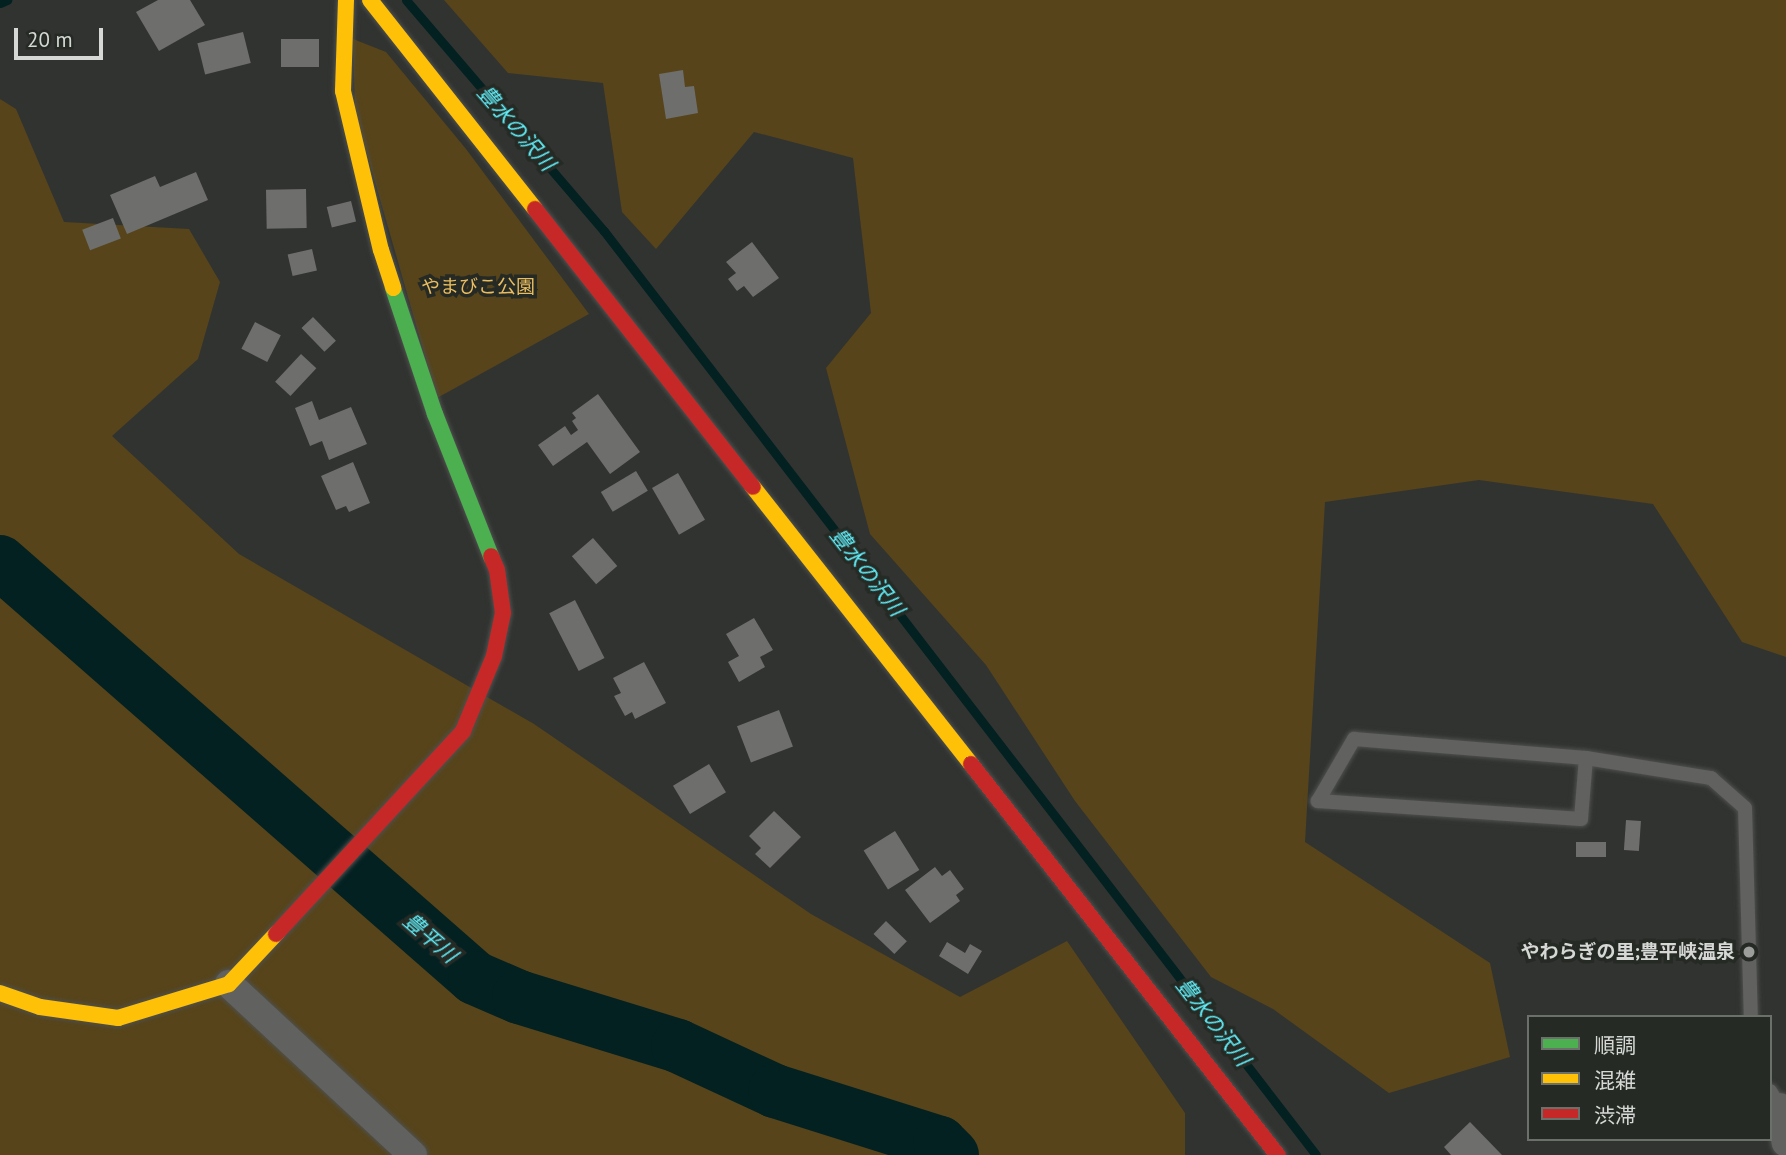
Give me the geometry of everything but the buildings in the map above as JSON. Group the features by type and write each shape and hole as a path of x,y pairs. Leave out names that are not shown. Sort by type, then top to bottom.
{"street":[{"path":"0,993 40,1007 118,1018 229,984 463,731 494,656 503,613 497,570 435,414 381,250 343,92 346,0"},
{"path":"370,0 1278,1155"},
{"path":"229,984 414,1155"},
{"path":"1775,1099 1786,1143"}],"lane":[{"path":"1586,758 1581,819 1318,801 1354,739 1586,758 1710,778 1745,808 1751,1015"}],"green space":[{"path":"444,0 1786,0 1786,657 1742,642 1653,504 1479,480 1325,502 1305,842 1490,963 1510,1057 1389,1093 1273,1009 1211,977 1075,801 986,665 870,534 826,368 871,313 853,158 754,132 656,249 622,212 603,83 508,73"},
{"name":"やまびこ公園","path":"353,39 386,52 466,149 589,314 437,398 355,112"},
{"path":"0,99 16,109 64,222 189,229 220,282 198,359 112,436 239,554 534,724 811,914 960,997 1067,941 1185,1113 1185,1155 0,1155"}],"waterway":[{"name":"豊水の沢川","path":"0,3 7,0"},
{"name":"豊水の沢川","path":"406,0 604,231 1316,1155"},
{"name":"豊平川","path":"0,562 475,978 519,997 678,1046 775,1091 940,1143 952,1155"}],"traffic: fast":[{"path":"393,288 435,414 491,556"}],"traffic: slow":[{"path":"346,0 343,91 381,250 393,288"},
{"path":"370,0 535,209"},
{"path":"753,487 971,764"},
{"path":"0,993 40,1007 118,1018 229,984 276,934"}],"traffic: jam":[{"path":"535,209 753,487"},
{"path":"276,934 463,731 494,656 503,613 497,570 491,556"},
{"path":"971,764 1278,1155"}],"place":[{"name":"やわらぎの里;豊平峡温泉","path":"1749,952"}]}
